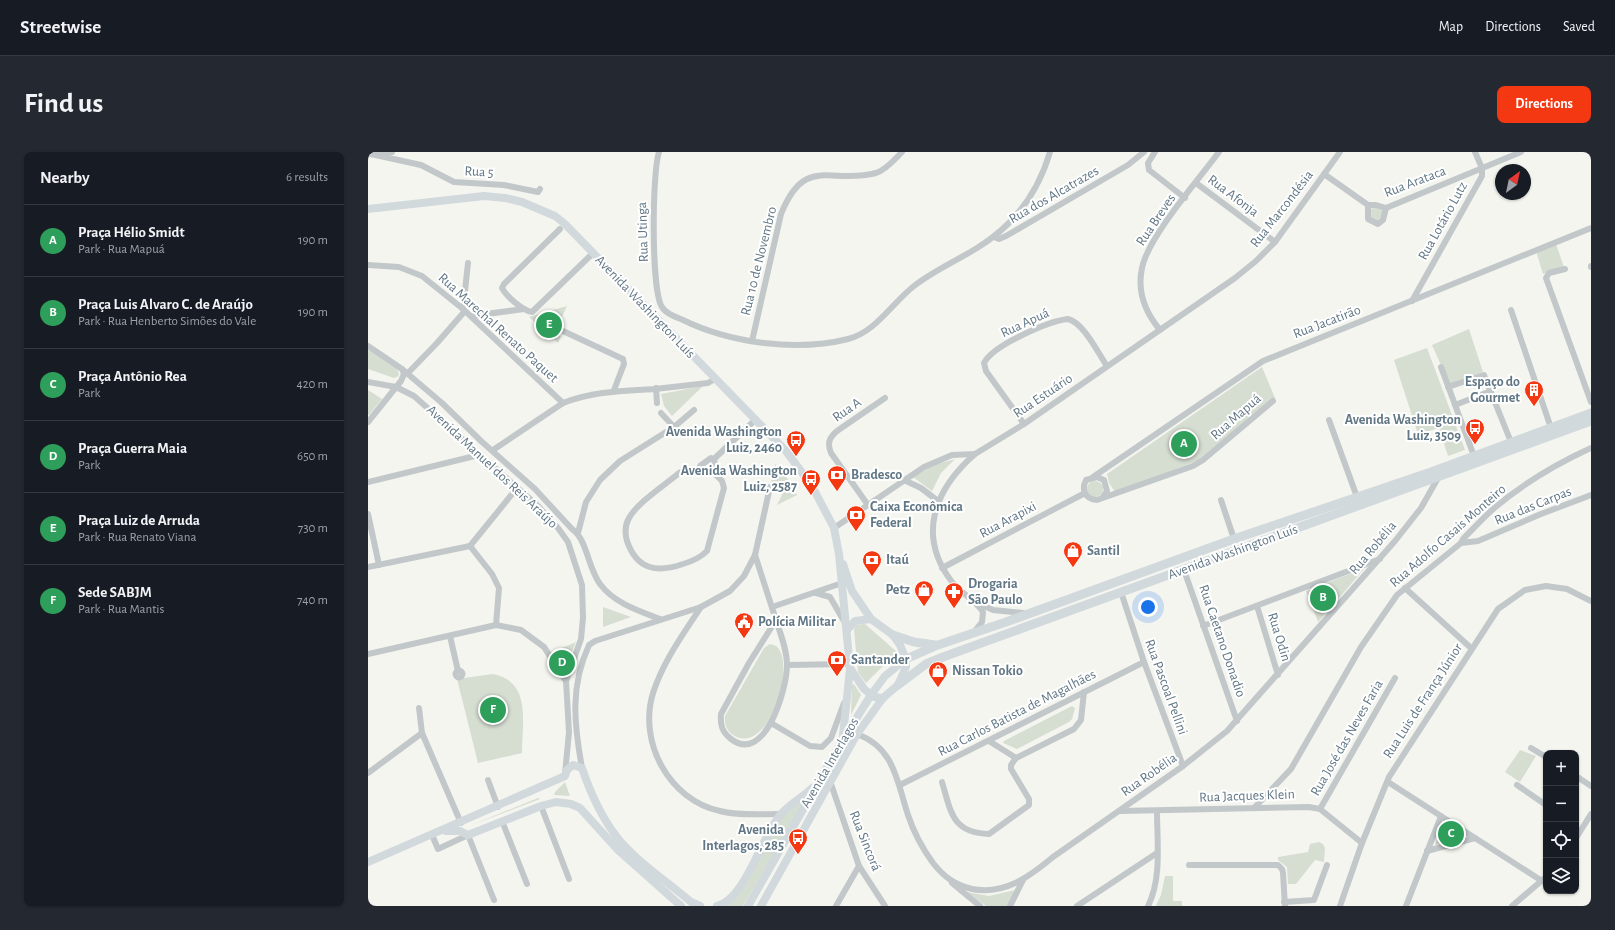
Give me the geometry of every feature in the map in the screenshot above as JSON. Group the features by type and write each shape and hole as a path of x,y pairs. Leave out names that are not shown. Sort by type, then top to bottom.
{"highway":[{"name":"Avenida Washington Luís","path":"938,645 1032,613 1234,539 1474,456 1591,413"},
{"name":"Avenida Washington Luís","path":"898,685 926,664 942,657 1438,478 1591,421"},
{"path":"893,635 922,644 938,645"},
{"name":"Avenida Interlagos","path":"906,659 938,645"}],"main road":[{"name":"Avenida Washington Luís","path":"368,209 484,196 505,198 522,202 555,216 786,451 803,471 834,528 840,554 852,591 870,619 893,635"},
{"name":"Avenida Washington Luís","path":"840,554 850,666 858,683 871,695"},
{"path":"846,628 855,621 870,619"},
{"path":"893,635 900,644 906,659 904,672 898,685"},
{"name":"Avenida Interlagos","path":"748,906 842,741 871,695 885,676 906,659"},
{"path":"842,741 845,728 850,666"},
{"name":"Avenida Washington Luís","path":"883,698 898,685"},
{"path":"871,695 883,698"},
{"name":"Avenida Interlagos","path":"761,906 857,734 883,698"},
{"path":"368,862 498,807 565,776 567,770 573,765 582,768 599,809 621,847 691,902 700,906"},
{"path":"717,906 723,905 736,894 781,814 805,795 820,780"},
{"path":"442,831 460,831 468,835 541,806 564,802 580,808 681,906"},
{"path":"468,835 468,825 471,818"}],"street":[{"path":"369,154 392,152"},
{"name":"Rua Utinga","path":"659,152 654,176 654,235 658,296 664,310"},
{"name":"Rua 10 de Novembro","path":"752,341 781,214 787,198 802,182 817,175 858,175 876,173 882,170 902,152"},
{"name":"Rua dos Alcatrazes","path":"664,310 698,328 725,336 752,341 805,344 834,342 855,336 877,321 914,286 994,237 1026,204 1042,176 1050,152"},
{"name":"Rua dos Alcatrazes","path":"994,237 999,239 1006,236 1128,165 1144,152"},
{"path":"1155,152 1148,164 1148,170 1184,198"},
{"name":"Rua Breves","path":"1160,330 1149,316 1143,300 1141,288 1142,267 1154,242 1184,198 1219,152"},
{"name":"Rua Marcondésia","path":"1254,260 1275,242 1283,224 1340,152"},
{"path":"1475,152 1482,168"},
{"name":"Rua Arataca","path":"1324,174 1368,205 1376,205 1386,208 1422,189 1482,168 1520,152"},
{"name":"Rua 5","path":"369,154 421,165 454,182 504,185 538,192 540,189"},
{"name":"Rua Lotário Lutz","path":"1412,301 1482,176 1482,168"},
{"name":"Rua Afonja","path":"1196,183 1275,242"},
{"path":"1368,205 1368,219 1378,224 1383,220 1386,208"},
{"name":"Rua Jacatirão","path":"1093,477 1263,361 1591,228"},
{"path":"560,229 502,286 502,290 524,309 531,312 535,310 590,256"},
{"name":"Rua Estuário","path":"834,528 904,480 938,460 952,455 975,454 1024,424 1160,330 1254,260"},
{"path":"408,373 464,310 468,263"},
{"name":"Rua Marechal Renato Paquet","path":"368,265 382,264 411,271 422,276 471,316 563,403"},
{"path":"1566,269 1549,273 1546,278 1591,402"},
{"path":"471,316 524,309"},
{"path":"1511,310 1551,428"},
{"name":"Rua Apuá","path":"1024,424 986,371 984,363 990,355 1021,336 1068,319 1074,320 1082,329 1107,366"},
{"path":"563,331 623,359 624,364 614,390"},
{"name":"Avenida Manuel dos Reis Araújo","path":"368,346 408,373 535,489 572,529 578,533 592,570 600,584 624,603 660,619"},
{"path":"1441,366 1474,456"},
{"path":"368,422 403,379 402,368"},
{"path":"1448,387 1481,374 1486,377 1511,442"},
{"path":"493,450 563,403 593,393 614,390 656,388 715,380"},
{"name":"Avenida Manuel dos Reis Araújo","path":"368,382 396,387 414,396 444,421 479,455 517,488 558,528 568,542 582,585 581,639 566,681 569,732 565,776"},
{"path":"656,388 657,404"},
{"path":"1455,405 1491,391"},
{"name":"Rua A","path":"868,505 830,453 828,444 831,437 837,431 885,398"},
{"name":"Rua Mapuá","path":"1103,497 1186,468 1203,460 1273,401"},
{"path":"578,533 586,502 600,480 620,461 674,426 694,410"},
{"path":"661,413 674,426"},
{"path":"698,470 708,460 714,459 755,420"},
{"path":"1329,420 1357,497"},
{"name":"Rua Adolfo Casais Monteiro","path":"1254,808 1292,769 1361,647 1397,595 1461,543 1491,511 1513,494 1556,466 1591,448"},
{"path":"972,633 982,622 984,616 980,608 953,583 942,568 933,531 938,501 956,472 975,454"},
{"path":"368,482 479,455"},
{"path":"710,469 722,481 724,488 707,551 701,557 665,569 648,567 639,561 630,549 626,536 626,526 629,518 636,509 679,473 685,470 698,470 703,474 715,465 714,459"},
{"path":"1093,477 1100,478 1106,483 1107,491 1103,497 1093,500 1085,493 1085,483 1093,477"},
{"name":"Rua Robélia","path":"949,881 968,888 994,891 1012,886 1183,766 1227,731 1380,559 1421,508 1438,478"},
{"path":"904,480 921,488 938,501"},
{"path":"582,768 575,733 575,685 589,645 595,641 701,607 730,591 744,576 755,555 770,487"},
{"path":"368,568 470,546 517,488"},
{"name":"Rua Arapixi","path":"942,568 1085,493"},
{"name":"Rua das Carpas","path":"1461,543 1478,541 1591,495"},
{"path":"1221,500 1234,539"},
{"path":"368,514 379,565"},
{"path":"470,546 492,574 499,588 496,626"},
{"path":"755,555 785,647 787,665 784,688 771,723 755,741 741,744 735,742 724,733 720,724 720,714 776,620"},
{"path":"1204,626 1380,559"},
{"name":"Rua Caetano Donadio","path":"1184,570 1237,721"},
{"path":"772,607 842,583"},
{"name":"Rua Luis de França Júnior","path":"1340,906 1362,843 1395,767 1471,648 1498,609 1525,590 1546,586 1566,589 1591,602"},
{"path":"1405,588 1471,648"},
{"name":"Rua Pascoal Pellini","path":"1121,592 1144,662 1183,766"},
{"path":"814,593 830,597 846,628"},
{"path":"970,598 993,610 1017,614 1032,613"},
{"name":"Rua Odin","path":"1257,606 1278,675"},
{"path":"701,607 663,669 653,694 649,724 654,753 672,781 685,795 703,806 734,814 781,814"},
{"path":"368,654 496,626 521,630 544,647 566,681 575,685"},
{"path":"450,636 458,671"},
{"name":"Rua Carlos Batista de Magalhães","path":"900,785 1144,662"},
{"path":"787,665 850,666"},
{"name":"Rua José das Neves Faria","path":"1320,809 1395,678"},
{"path":"942,782 953,818 959,826 966,830 989,834 1029,805 1029,799 1011,769 1011,765 1016,758 1077,727 1081,720 1084,692"},
{"path":"771,723 810,746 822,747 831,738 847,698"},
{"path":"419,708 422,733 461,823"},
{"path":"368,773 422,733"},
{"path":"857,734 874,743 885,754 900,785 908,814 922,847 949,881 980,906"},
{"path":"989,741 1016,758"},
{"path":"1531,748 1543,755"},
{"path":"1579,778 1591,786"},
{"path":"488,780 498,807"},
{"name":"Rua Sincorá","path":"830,781 859,866 885,906"},
{"path":"1388,782 1475,838 1543,878"},
{"path":"1518,785 1543,803"},
{"path":"541,806 569,879"},
{"name":"Rua Jacques Klein","path":"1120,811 1299,806 1320,809"},
{"path":"1320,809 1362,843"},
{"path":"1148,906 1155,887 1157,811"},
{"path":"1579,834 1591,814"},
{"path":"1406,906 1441,816"},
{"path":"502,821 527,884"},
{"path":"432,835 438,849 468,835 494,900"},
{"path":"1427,851 1475,838"},
{"path":"1077,906 1157,854"},
{"path":"1190,865 1278,865 1282,869 1283,873 1284,904 1314,900 1327,865"},
{"path":"836,906 859,866"},
{"path":"1010,906 1024,879"},
{"path":"1512,906 1543,880"}],"shaded area":[{"path":"1375,206 1383,210 1379,221 1372,220 1369,211"},
{"path":"1556,244 1564,267 1543,274 1536,251"},
{"path":"567,306 559,323 561,325 557,334 561,336 558,343 529,317"},
{"path":"1469,329 1483,372 1450,385 1432,345"},
{"path":"1427,348 1465,450 1448,456 1439,428 1418,434 1394,360"},
{"path":"368,350 377,353 392,363 396,367 399,376 394,378 368,369"},
{"path":"1262,367 1275,398 1197,461 1115,492 1109,483 1107,474"},
{"path":"703,386 672,416 664,406 661,394"},
{"path":"368,390 382,399 369,415 368,414"},
{"path":"955,459 941,473 932,491 913,477 934,465"},
{"path":"775,464 792,484 797,495 777,505 782,495 780,491 771,484"},
{"path":"1092,481 1098,481 1103,486 1101,495 1098,497 1092,497 1087,492 1087,486"},
{"path":"1365,568 1318,622 1306,591"},
{"path":"603,607 631,617 603,627"},
{"path":"865,624 897,652 866,683 858,672 854,630 856,625"},
{"path":"576,642 563,673 550,653"},
{"path":"770,644 779,650 783,663 782,680 778,700 770,718 759,732 747,738 733,735 726,727 725,716 764,648"},
{"path":"493,674 505,678 514,685 519,694 523,716 522,753 478,763 457,679"},
{"path":"854,684 861,695 851,715 852,685"},
{"path":"1072,706 1075,708 1072,719 1069,722 1017,749 1003,743 1004,741"},
{"path":"1520,750 1536,756 1520,782 1505,772"},
{"path":"565,782 570,796 554,795 555,792"},
{"path":"811,791 743,906 725,906 736,898 783,816"},
{"path":"538,798 540,799 469,826"},
{"path":"1444,822 1466,836 1435,845"},
{"path":"1319,842 1323,844 1325,848 1324,862 1315,860 1296,884 1288,884 1287,867 1278,860 1278,857 1308,852 1310,844"},
{"path":"1165,876 1173,876 1173,901 1182,901 1182,906 1156,906 1161,895"},
{"path":"1015,890 1010,906 986,906 967,892 989,896"}],"place":[{"name":"Praça Luiz de Arruda","path":"549,325"},
{"name":"Espaço do Gourmet","path":"1534,407"},
{"name":"Praça Hélio Smidt","path":"1184,444"},
{"name":"Avenida Washington Luiz, 3509","path":"1475,445"},
{"name":"Avenida Washington Luiz, 2460","path":"796,457"},
{"name":"Bradesco","path":"837,492"},
{"name":"Avenida Washington Luiz, 2587","path":"811,496"},
{"name":"Caixa Econômica Federal","path":"856,532"},
{"name":"Santil","path":"1073,568"},
{"name":"Itaú","path":"872,577"},
{"name":"Praça Luis Alvaro C. de Araújo","path":"1323,598"},
{"name":"Petz","path":"924,607"},
{"name":"Drogaria São Paulo","path":"954,609"},
{"name":"Polícia Militar","path":"744,639"},
{"name":"Praça Guerra Maia","path":"562,663"},
{"name":"Santander","path":"837,677"},
{"name":"Nissan Tokio","path":"938,688"},
{"name":"Sede SABJM","path":"493,710"},
{"name":"Praça Antônio Rea","path":"1451,834"},
{"name":"Avenida Interlagos, 285","path":"798,855"}]}
